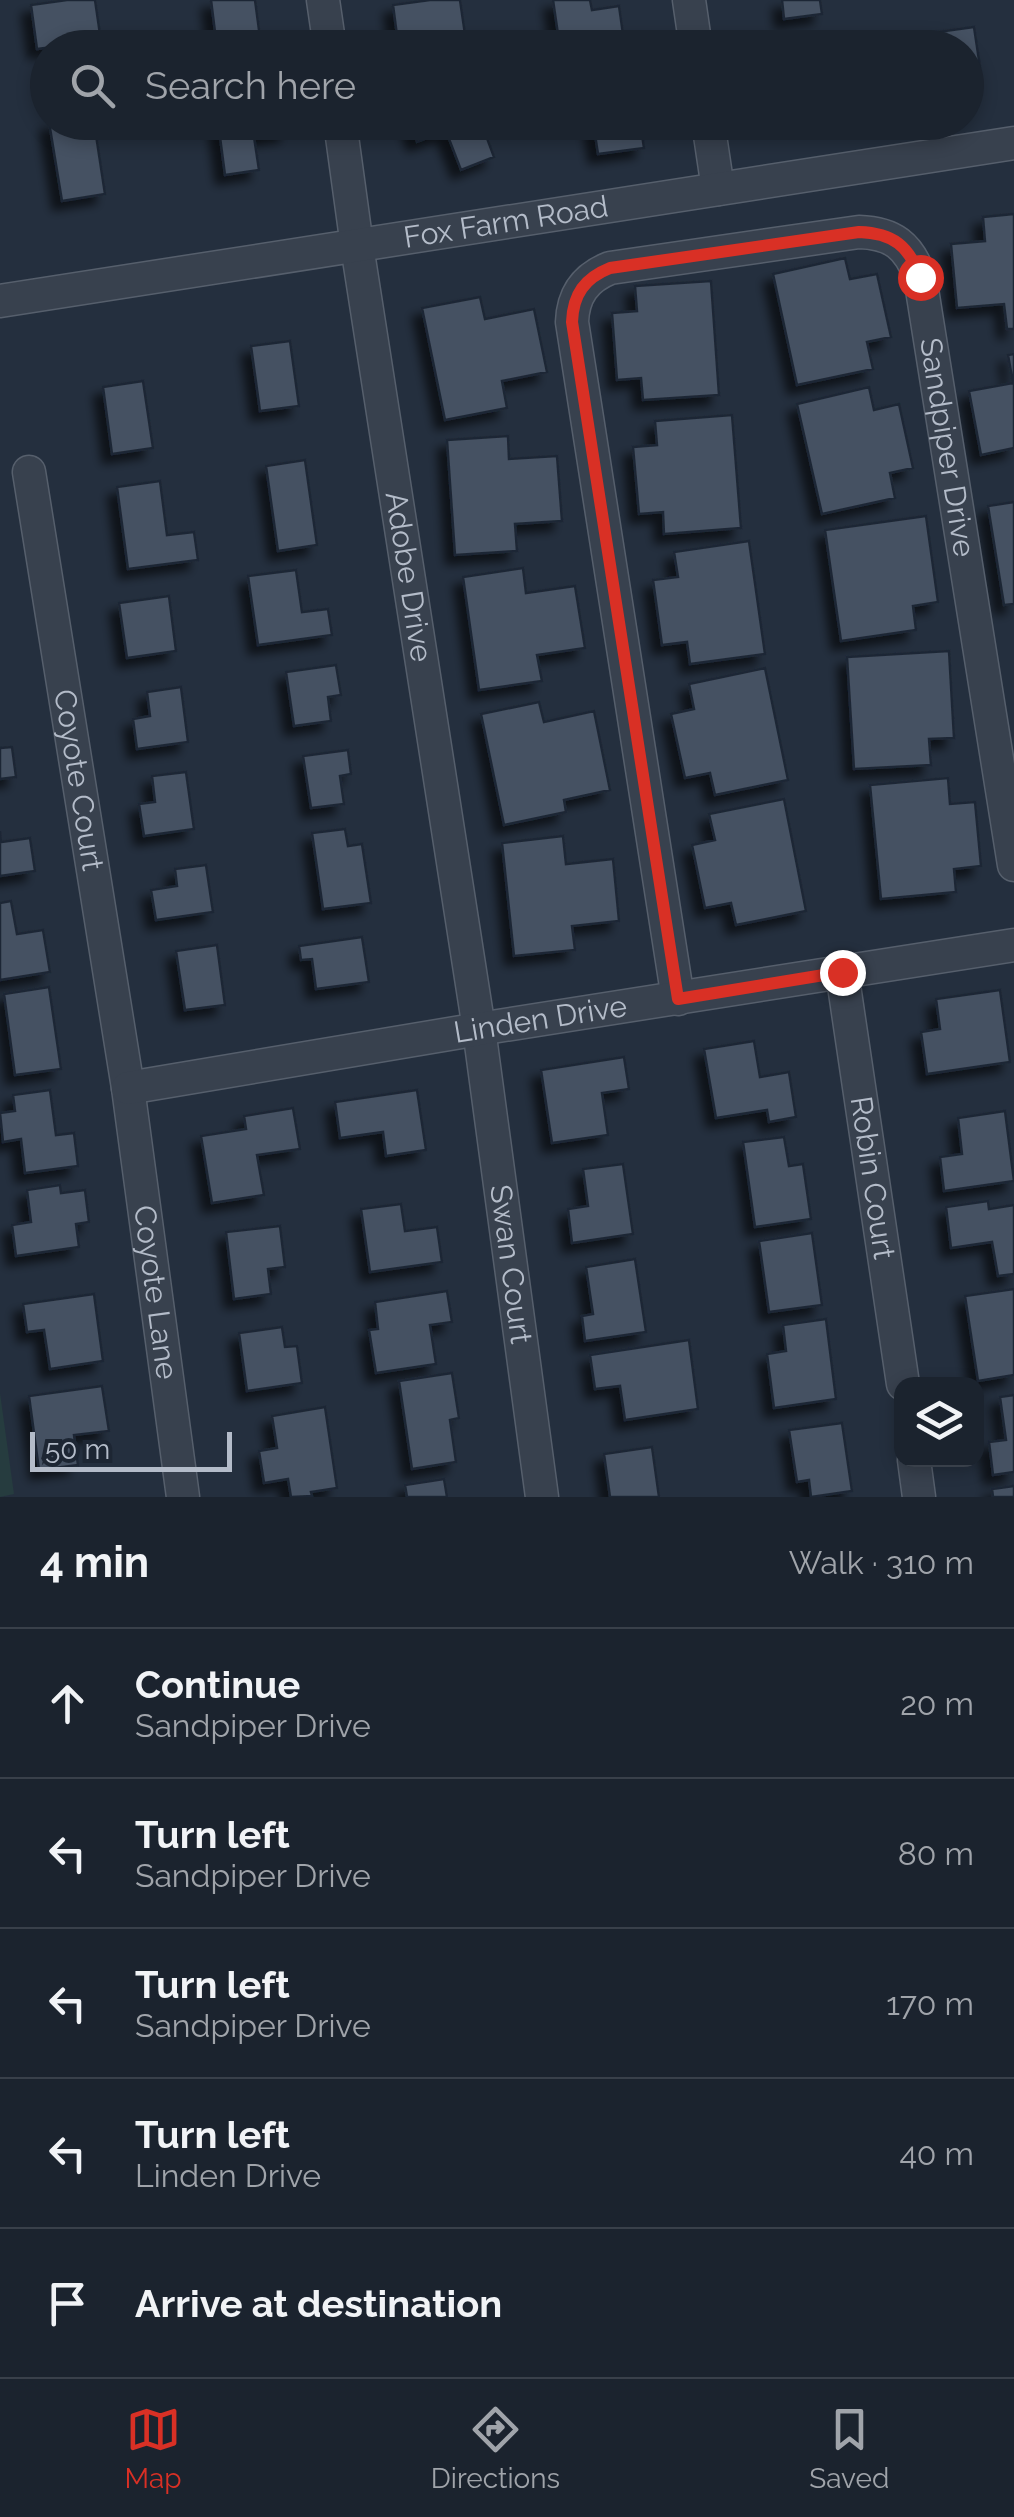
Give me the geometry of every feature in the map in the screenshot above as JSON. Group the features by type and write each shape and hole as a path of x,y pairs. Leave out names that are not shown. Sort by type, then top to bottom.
{"street":[{"path":"323,0 327,30"},
{"path":"689,0 693,30"},
{"name":"Adobe Drive","path":"342,140 479,1030"},
{"path":"711,140 718,188"},
{"name":"Fox Farm Road","path":"0,301 1014,144"},
{"name":"Sandpiper Drive","path":"678,999 572,322 578,294 597,273 859,232 876,232 891,238 914,261 1014,865"},
{"name":"Coyote Court","path":"29,472 128,1088"},
{"name":"Linden Drive","path":"128,1088 1014,945"},
{"name":"Robin Court","path":"842,972 902,1377"},
{"name":"Swan Court","path":"479,1030 542,1497"},
{"name":"Coyote Lane","path":"128,1088 183,1497"},
{"path":"915,1467 920,1497"}],"green space":[{"path":"0,1393 14,1494 0,1497"}],"building":[{"path":"95,0 99,30 34,30 31,5"},
{"path":"211,0 255,0 259,30 215,30"},
{"path":"460,0 464,30 396,30 393,5"},
{"path":"553,0 590,0 592,10 619,6 622,30 557,30"},
{"path":"782,0 820,0 822,14 784,19"},
{"path":"52,140 97,140 105,194 62,201"},
{"path":"220,140 254,140 259,170 225,175"},
{"path":"449,140 488,140 494,157 461,170"},
{"path":"596,140 643,140 644,148 598,154"},
{"path":"1014,214 1014,329 1007,329 1004,304 957,308 951,244 985,241 983,217"},
{"path":"845,258 850,279 877,274 891,337 867,342 873,369 797,385 773,274"},
{"path":"711,281 719,395 643,400 641,378 617,380 612,313 637,311 635,286"},
{"path":"480,297 485,319 534,309 547,372 502,381 507,408 445,420 422,308"},
{"path":"290,341 299,406 260,411 251,346"},
{"path":"1014,354 1014,448 981,455 969,391 1013,383 1008,355"},
{"path":"143,381 153,448 112,454 103,387"},
{"path":"869,387 874,410 899,404 913,468 890,473 895,498 822,514 797,404"},
{"path":"732,415 741,528 664,534 663,512 639,514 633,447 657,445 655,421"},
{"path":"508,436 509,459 557,456 562,521 515,524 517,551 455,555 447,440"},
{"path":"305,460 317,545 278,551 266,466"},
{"path":"160,481 167,535 194,532 198,560 128,569 117,487"},
{"path":"1014,502 1014,604 1004,605 988,506"},
{"path":"926,516 938,602 913,606 916,630 841,641 825,530"},
{"path":"749,541 765,654 690,664 687,642 662,645 653,580 678,577 674,552"},
{"path":"523,568 526,593 575,586 585,648 537,655 542,681 479,690 463,577"},
{"path":"296,570 302,612 328,609 332,635 258,645 248,576"},
{"path":"169,596 176,651 127,658 119,603"},
{"path":"949,651 954,738 929,739 931,765 854,769 847,657"},
{"path":"336,665 341,695 328,697 331,721 294,726 286,672"},
{"path":"765,668 788,780 715,795 710,773 685,778 671,714 694,709 689,684"},
{"path":"181,687 188,742 137,749 133,719 150,716 147,692"},
{"path":"539,702 544,722 594,711 610,790 564,800 566,812 504,825 481,714"},
{"path":"12,747 16,777 0,779 0,748"},
{"path":"348,750 351,774 340,776 344,804 311,808 303,756"},
{"path":"186,772 194,829 144,836 139,804 155,802 152,776"},
{"path":"948,778 950,804 975,802 981,866 954,869 956,892 881,899 870,785"},
{"path":"784,799 806,911 736,925 731,903 705,908 692,845 715,840 709,814"},
{"path":"345,829 348,846 362,844 371,903 323,909 312,833"},
{"path":"0,831 1,842 30,838 35,871 0,876"},
{"path":"563,836 566,864 613,859 619,921 572,926 575,950 514,956 502,843"},
{"path":"206,865 213,912 156,920 151,890 177,886 175,869"},
{"path":"11,901 17,934 43,930 50,972 0,980 0,903"},
{"path":"362,937 369,982 316,989 312,959 301,960 299,946"},
{"path":"217,945 225,1005 185,1010 176,951"},
{"path":"49,987 61,1069 15,1075 4,994"},
{"path":"1000,990 1010,1062 927,1074 921,1032 940,1029 936,999"},
{"path":"754,1041 760,1077 789,1072 796,1117 769,1122 767,1110 716,1118 704,1049"},
{"path":"624,1057 629,1089 602,1093 608,1135 552,1143 541,1070"},
{"path":"50,1090 56,1135 74,1133 78,1166 25,1173 21,1139 3,1142 0,1113 15,1111 13,1095"},
{"path":"417,1090 426,1150 386,1156 383,1132 340,1138 335,1102"},
{"path":"293,1108 300,1149 257,1155 264,1195 212,1203 201,1136 246,1129 244,1116"},
{"path":"1005,1111 1014,1181 944,1191 940,1157 962,1154 958,1118"},
{"path":"784,1137 789,1166 803,1164 811,1219 755,1227 743,1142"},
{"path":"623,1164 633,1234 572,1243 568,1209 588,1206 583,1169"},
{"path":"60,1185 61,1193 85,1190 89,1222 76,1224 79,1247 16,1256 12,1225 31,1222 27,1190"},
{"path":"988,1201 989,1209 1014,1205 1014,1274 998,1276 992,1242 951,1248 946,1207"},
{"path":"401,1204 405,1231 437,1227 442,1262 370,1272 361,1209"},
{"path":"280,1226 285,1267 268,1269 271,1294 234,1299 226,1232"},
{"path":"812,1233 822,1305 769,1312 759,1241"},
{"path":"635,1259 646,1332 585,1341 582,1316 593,1314 586,1267"},
{"path":"1014,1289 1014,1375 984,1380 977,1377 965,1296"},
{"path":"447,1291 452,1322 430,1325 436,1364 376,1373 369,1330 378,1329 375,1302"},
{"path":"94,1294 103,1361 50,1369 44,1330 27,1332 23,1304"},
{"path":"826,1319 836,1399 774,1408 767,1354 786,1351 783,1325"},
{"path":"282,1327 285,1347 297,1346 302,1383 247,1391 239,1333"},
{"path":"689,1340 698,1409 625,1420 620,1386 595,1389 590,1355"},
{"path":"452,1373 459,1418 450,1420 456,1462 412,1469 399,1381"},
{"path":"102,1386 109,1431 74,1435 78,1465 39,1470 29,1396"},
{"path":"1014,1395 1014,1472 993,1475 989,1442 1006,1440 1000,1397"},
{"path":"325,1407 337,1488 311,1492 312,1496 291,1497 288,1479 264,1483 259,1451 277,1448 272,1416"},
{"path":"842,1423 852,1491 811,1497 809,1480 797,1482 789,1430"},
{"path":"652,1447 659,1497 610,1497 604,1454"},
{"path":"444,1479 447,1497 407,1497 405,1485"},
{"path":"1014,1486 1014,1497 993,1497 992,1489"}],"route":[{"path":"842,972 678,999 572,308 585,282 610,268 859,232 876,232 891,238 914,261 920,277"}]}
